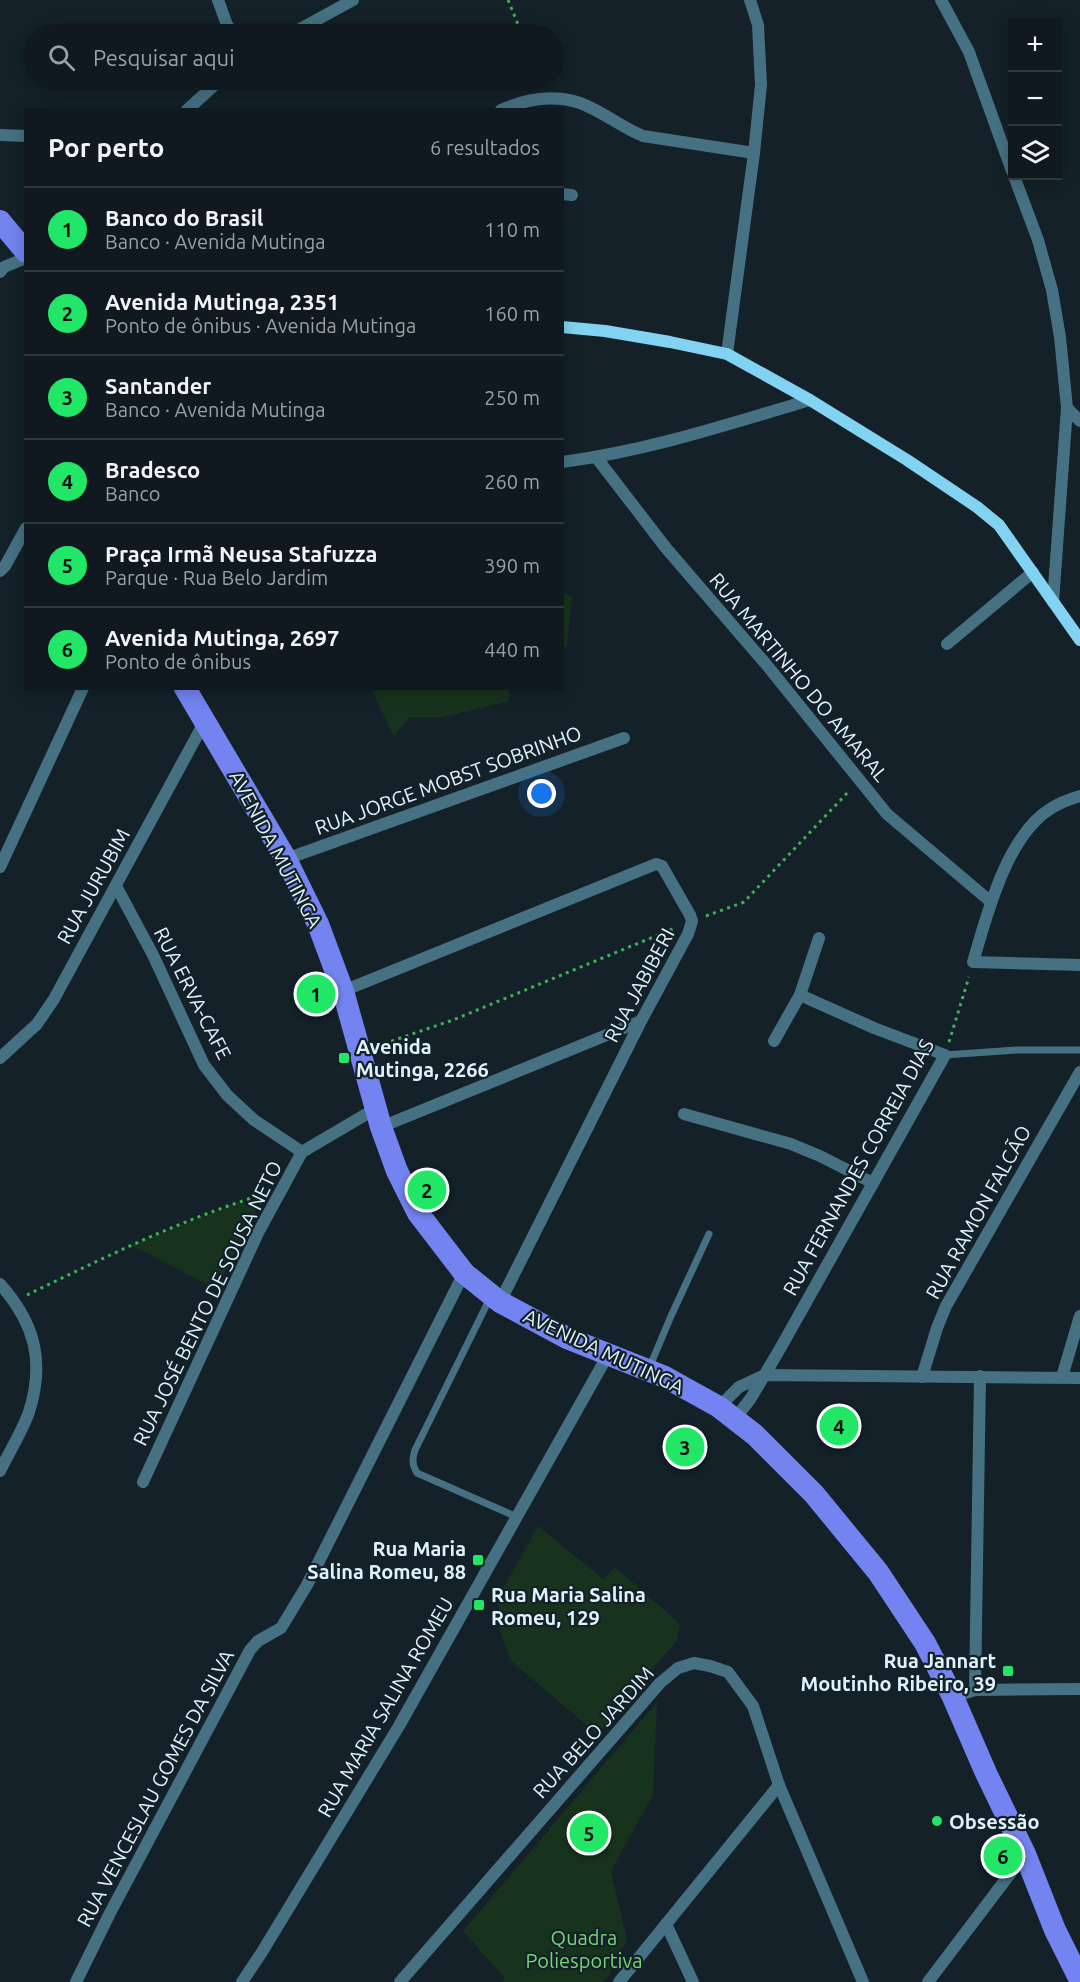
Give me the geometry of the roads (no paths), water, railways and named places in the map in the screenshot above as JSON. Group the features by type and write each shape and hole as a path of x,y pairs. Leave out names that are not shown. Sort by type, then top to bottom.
{"main road":[{"path":"0,221 24,250"},
{"path":"564,327 627,335 727,354 810,400 907,460 977,507 999,525 1080,640"},
{"name":"AVENIDA MUTINGA","path":"186,690 286,859 318,924 343,992 378,1118 397,1171 418,1213 464,1273 496,1299 567,1338 665,1377 727,1413 755,1435 814,1494 878,1572 925,1643 953,1697 1025,1854 1055,1930 1080,1980"}],"street":[{"path":"218,0 226,24"},
{"path":"309,24 353,0"},
{"path":"727,354 761,85 758,26 750,0"},
{"path":"941,0 969,52 1008,160"},
{"path":"189,108 209,90"},
{"path":"506,108 525,100 563,99 580,103 643,136 754,153"},
{"path":"0,135 24,136"},
{"path":"1016,180 1038,240 1052,290 1060,337 1067,408 1053,602"},
{"path":"0,272 4,267 24,259"},
{"path":"564,462 596,458 702,432 810,400"},
{"path":"1067,408 1080,421"},
{"name":"RUA MARTINHO DO AMARAL","path":"596,458 666,548 765,663 887,814 991,902"},
{"path":"0,571 24,532"},
{"path":"947,644 1033,572"},
{"path":"0,867 82,690"},
{"name":"RUA JURUBIM","path":"0,1058 37,1024 54,999 205,721"},
{"name":"RUA JORGE MOBST SOBRINHO","path":"286,859 624,738"},
{"path":"1080,796 1050,809 1033,824 1019,842 991,902 973,962 1080,965"},
{"name":"RUA JABIBERI","path":"343,992 656,864 662,866 692,921 688,934 496,1299"},
{"name":"RUA ERVA-CAFE","path":"116,886 153,955 204,1065 227,1095 254,1120 302,1152"},
{"path":"774,1041 800,995 819,938"},
{"path":"800,995 874,1028 945,1055"},
{"name":"RUA JOSÉ BENTO DE SOUSA NETO","path":"143,1482 258,1233 302,1152 378,1118 642,1021"},
{"name":"RUA FERNANDES CORREIA DIAS","path":"727,1413 765,1375 945,1055"},
{"name":"RUA RAMON FALCÃO","path":"922,1377 946,1306 1080,1072"},
{"path":"684,1114 790,1144 820,1156 873,1183"},
{"name":"RUA VENCESLAU GOMES DA SILVA","path":"76,1982 110,1913 250,1650 258,1641 281,1628 307,1585 464,1273"},
{"path":"0,1284 15,1301 33,1339 37,1359 36,1384 28,1414 0,1471"},
{"path":"1062,1377 1080,1316"},
{"name":"RUA MARIA SALINA ROMEU","path":"242,1982 393,1736 609,1353"},
{"path":"727,1413 739,1387 765,1375 1080,1378"},
{"path":"975,1690 980,1376"},
{"name":"RUA BELO JARDIM","path":"400,1982 660,1683 678,1668 694,1664 728,1672 753,1706 779,1785 863,1982"},
{"path":"953,1697 975,1690 1080,1689"},
{"path":"619,1982 779,1785"},
{"path":"928,1982 1025,1854"},
{"path":"666,1924 693,1982"}],"lane":[{"path":"945,1055 1016,1050 1080,1050"},
{"path":"648,1370 709,1234"},
{"path":"496,1299 412,1458 417,1473 517,1517"}],"place":[{"name":"Banco do Brasil","path":"316,994"},
{"name":"Avenida Mutinga, 2266","path":"344,1058"},
{"name":"Avenida Mutinga, 2351","path":"427,1190"},
{"name":"Bradesco","path":"839,1426"},
{"name":"Santander","path":"685,1447"},
{"name":"Rua Maria Salina Romeu, 88","path":"478,1560"},
{"name":"Rua Maria Salina Romeu, 129","path":"479,1605"},
{"name":"Rua Jannart Moutinho Ribeiro, 39","path":"1008,1671"},
{"name":"Obsessão","path":"937,1821"},
{"name":"Praça Irmã Neusa Stafuzza","path":"589,1833"},
{"name":"Avenida Mutinga, 2697","path":"1003,1856"}],"park label":[{"name":"Quadra Poliesportiva","path":"584,1948"}]}
